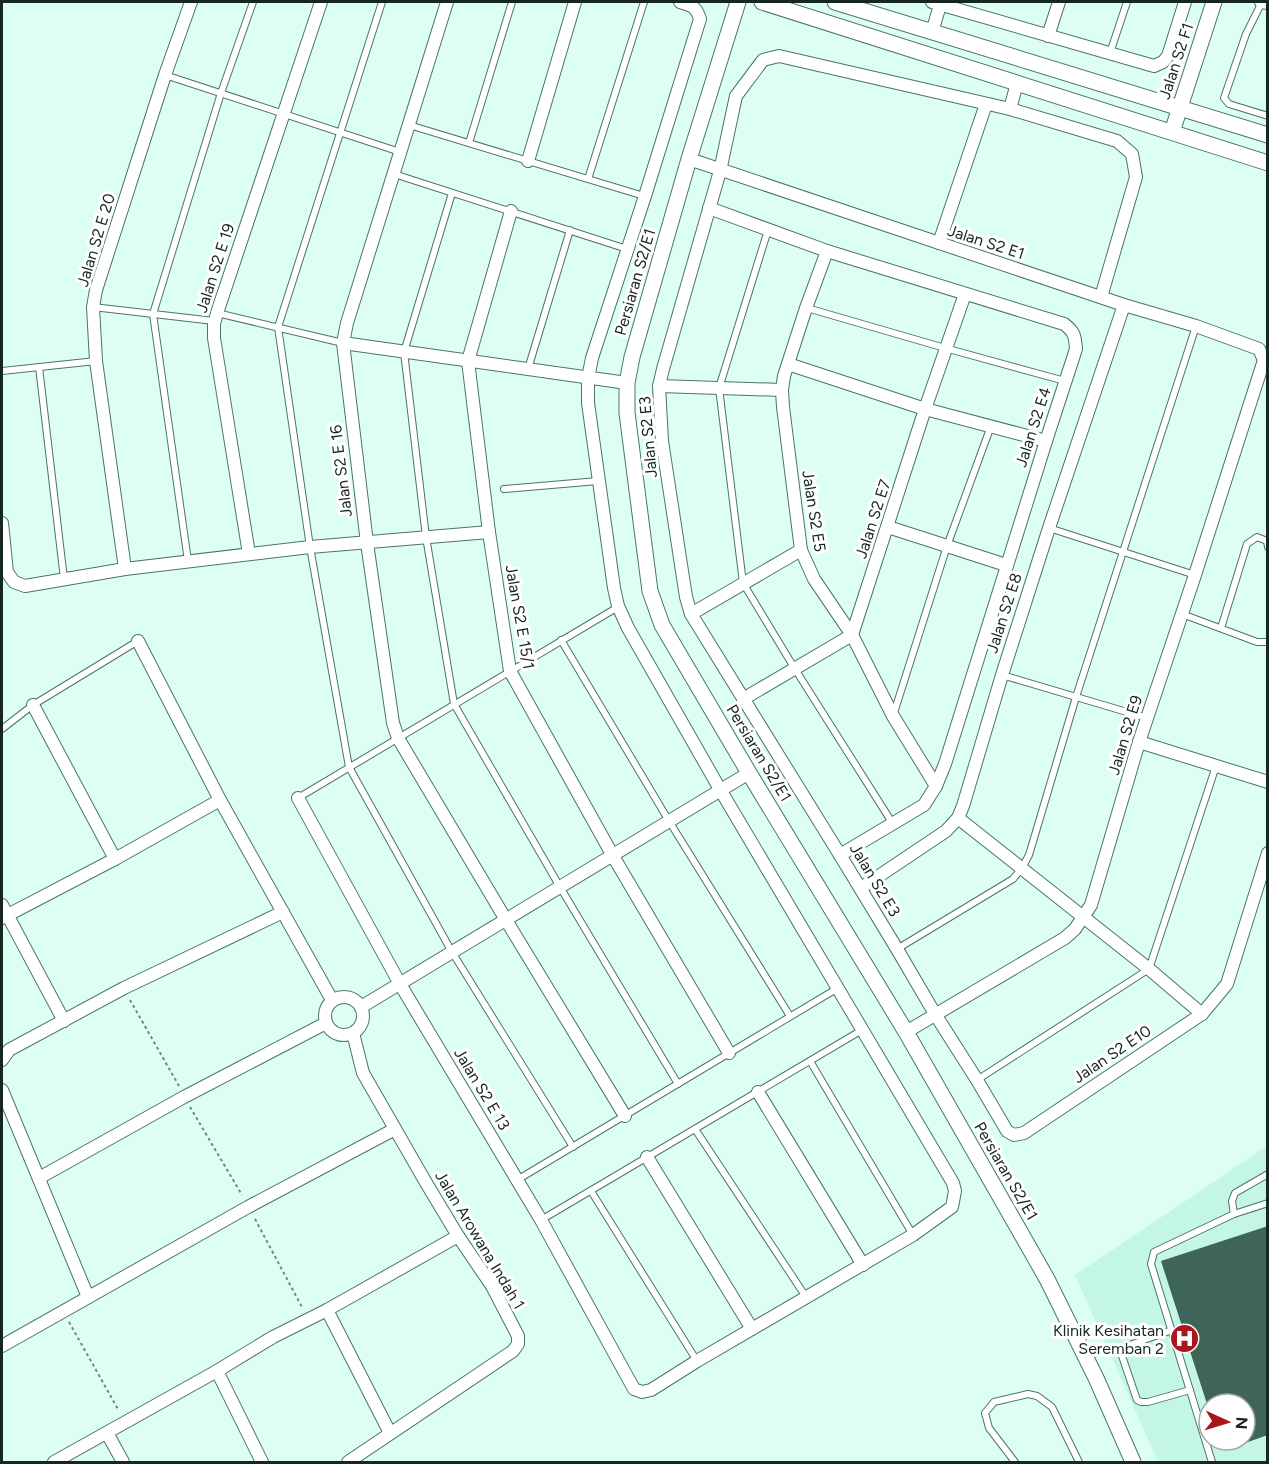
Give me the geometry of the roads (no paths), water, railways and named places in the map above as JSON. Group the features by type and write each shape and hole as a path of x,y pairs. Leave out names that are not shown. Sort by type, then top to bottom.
{"street":[{"name":"Jalan S2 E 20","path":"125,569 96,361 93,308 96,291 165,75 191,2"},
{"name":"Jalan S2 E 19","path":"249,554 214,338 216,317 321,2"},
{"name":"Jalan S2 E 16","path":"447,2 392,174 347,323 344,343 367,543 393,723 398,738 625,1116"},
{"path":"528,161 575,2"},
{"path":"680,2 698,11 700,19 592,358 588,378 588,403 618,606 628,628 721,791 953,1183 955,1191 952,1207 913,1235 697,1361"},
{"name":"Persiaran S2/E1","path":"738,2 689,159 632,357 627,383 627,413 650,591 662,625 906,1032 1047,1279 1096,1378 1133,1462"},
{"path":"762,2 1268,163"},
{"path":"835,2 1268,135"},
{"path":"1048,36 1059,2"},
{"path":"932,32 938,3 1154,66 1163,62 1168,56 1185,2"},
{"name":"Jalan S2 F1","path":"1172,132 1214,2"},
{"path":"1262,2 1268,3"},
{"name":"Jalan S2 E3","path":"935,1014 861,888 691,614 686,597 662,441 659,386 720,171 736,96 763,60 779,56 1010,109 1117,141 1132,154 1136,177 1101,297"},
{"path":"1010,109 1017,83"},
{"path":"939,243 986,104"},
{"name":"Jalan S2 E1","path":"689,159 1124,305 1196,326 1259,349 1266,360"},
{"name":"Jalan S2 E4","path":"709,208 827,251 1064,324 1071,329 1076,338 1076,350 1006,565 945,764 936,786 924,805 840,855"},
{"path":"468,361 511,211"},
{"name":"Jalan S2 E5","path":"827,251 806,308 782,390 801,550 814,579 852,635 893,716 936,786"},
{"name":"Jalan S2 E7","path":"852,635 945,348 965,294"},
{"name":"Jalan S2 E8","path":"861,888 946,831 958,818 1049,528 1124,305"},
{"path":"344,343 627,383"},
{"name":"Jalan S2 E9","path":"906,1032 1065,938 1075,929 1091,905 1139,742 1266,360"},
{"name":"Jalan S2 E 15/1","path":"468,361 489,532 510,671 613,856 729,1053"},
{"path":"788,364 925,409 1046,441"},
{"path":"659,386 782,390"},
{"path":"2,523 7,572 14,582 25,586 125,569 249,554 489,532"},
{"path":"888,527 1006,565"},
{"path":"691,614 801,550"},
{"path":"743,699 852,635"},
{"path":"138,641 220,800 332,1000"},
{"path":"33,705 114,859"},
{"path":"1139,742 1268,782"},
{"path":"361,1007 749,773"},
{"name":"Jalan S2 E 13","path":"298,798 400,984 541,1220 634,1389 642,1392 651,1390 697,1361"},
{"path":"64,1021 3,913 114,859 220,800"},
{"path":"958,818 1149,969 1202,1014"},
{"name":"Jalan S2 E10","path":"935,1014 1007,1131 1014,1135 1024,1133 1202,1014 1227,984 1268,853"},
{"path":"2,1060 9,1050 124,988 283,912"},
{"path":"344,996 350,997 356,1000 361,1007 362,1023 353,1033 340,1035 329,1029 325,1011 332,1000 344,996"},
{"path":"39,1178 184,1097 326,1023"},
{"name":"Jalan Arowana Indah 1","path":"348,1462 513,1350 518,1344 518,1336 492,1286 424,1181 363,1073 353,1033"},
{"path":"2,1090 88,1297"},
{"path":"758,1092 862,1265"},
{"path":"2,1346 248,1207 395,1129"},
{"path":"647,1158 752,1329"},
{"path":"54,1462 273,1337 327,1310 458,1236"},
{"path":"327,1310 390,1433"},
{"path":"217,1371 262,1462"},
{"path":"107,1433 123,1462"}],"lane":[{"path":"188,562 153,314 221,93 253,2"},
{"path":"382,2 278,327 310,547 349,767 452,952 573,1147"},
{"path":"469,143 512,2"},
{"path":"588,179 644,2"},
{"path":"1110,53 1127,2"},
{"path":"1262,2 1246,34 1224,98 1229,104 1268,116"},
{"path":"165,75 400,152"},
{"path":"409,125 645,196"},
{"path":"392,174 627,249"},
{"path":"452,193 404,352 426,537 454,704 560,888 678,1084"},
{"path":"768,229 720,388 743,583 893,824"},
{"path":"528,369 570,230"},
{"path":"93,308 216,317 278,327 344,343"},
{"path":"806,308 1066,381"},
{"path":"897,949 1013,879 1029,855 1076,697 1196,326"},
{"path":"2,371 96,361"},
{"path":"39,367 64,579"},
{"path":"893,716 947,546 991,426"},
{"path":"504,489 599,480"},
{"path":"1049,528 1196,575"},
{"path":"1221,628 1247,544 1257,537 1267,542 1268,546"},
{"path":"298,798 618,606"},
{"path":"1182,614 1257,642 1268,642"},
{"path":"561,640 669,821 790,1016"},
{"path":"2,729 33,705 138,641"},
{"path":"1002,675 1147,718"},
{"path":"977,1080 1149,969 1216,765"},
{"path":"517,1180 838,988"},
{"path":"541,1220 862,1030"},
{"path":"810,1061 913,1235"},
{"path":"695,1129 806,1297"},
{"path":"1234,1214 1232,1204 1235,1193 1268,1174"},
{"path":"591,1191 697,1361"},
{"path":"1212,1462 1151,1264 1154,1252 1234,1214 1268,1203"},
{"path":"1172,1330 1127,1346 1122,1356 1137,1400 1148,1402 1190,1390"},
{"path":"1015,1462 989,1428 985,1413 994,1402 1028,1394 1037,1396 1052,1407 1079,1462"}],"place":[{"name":"Klinik Kesihatan Seremban 2","path":"1185,1339"}]}
